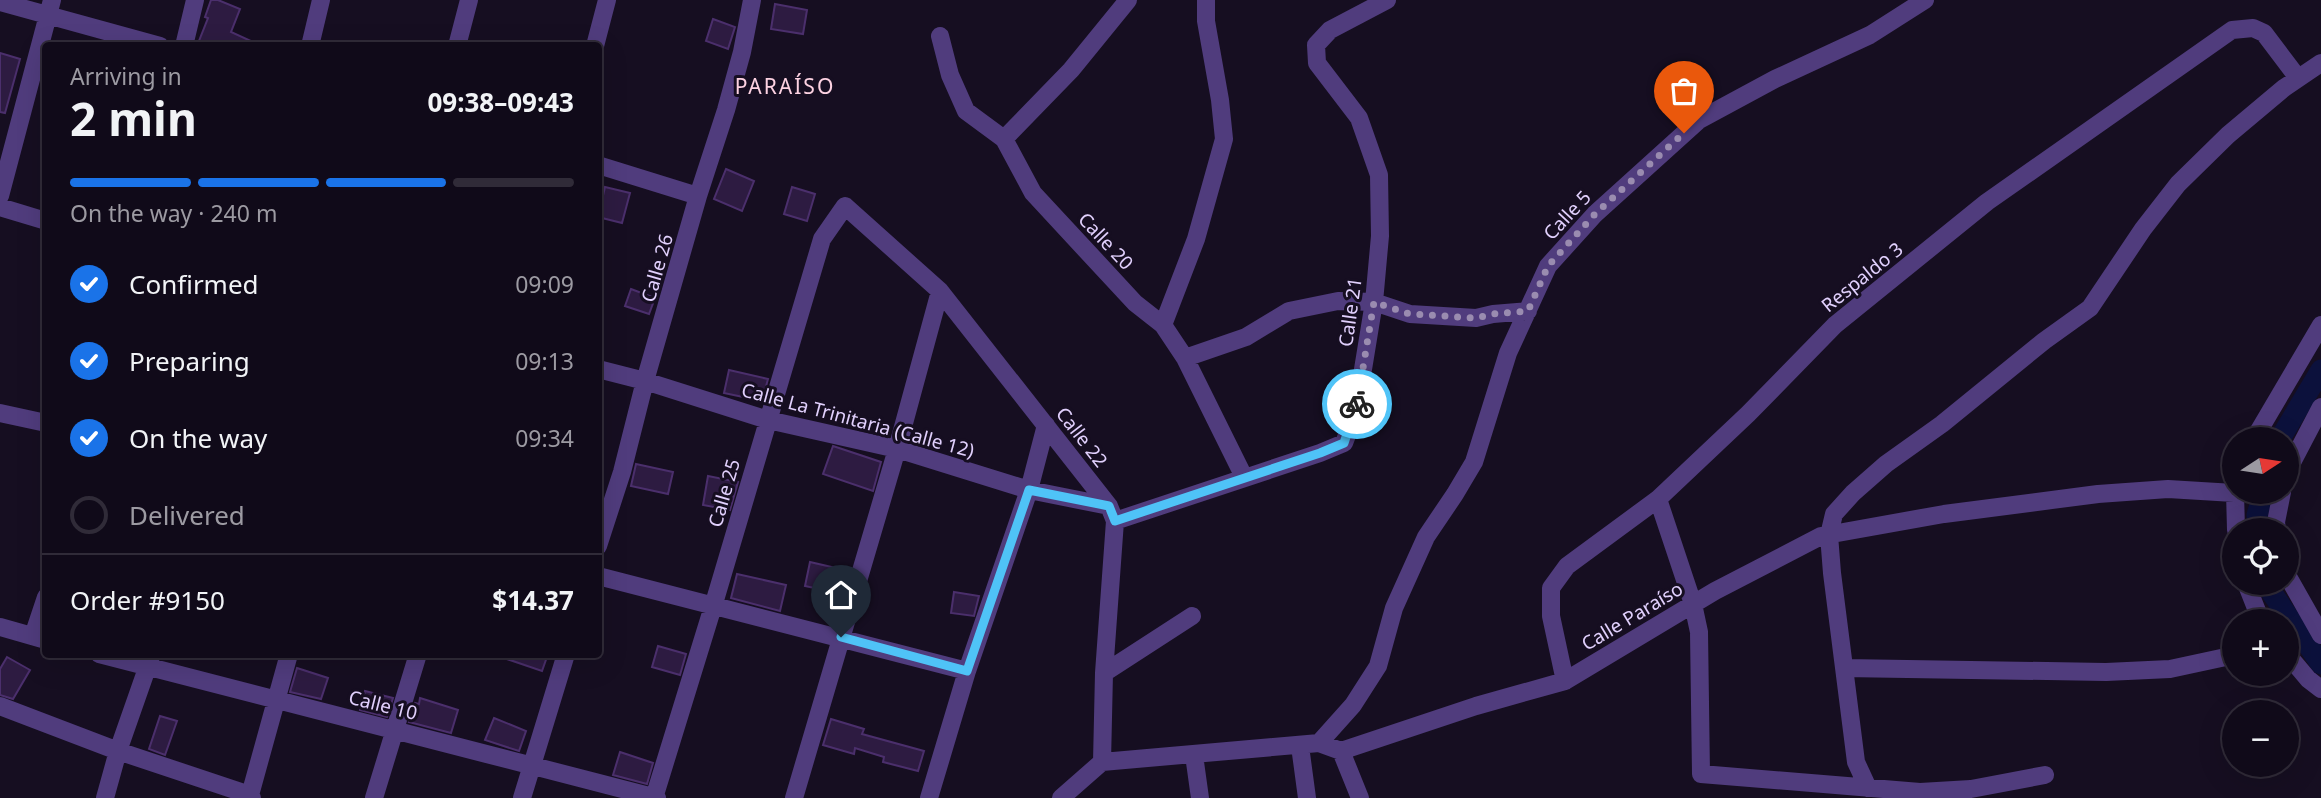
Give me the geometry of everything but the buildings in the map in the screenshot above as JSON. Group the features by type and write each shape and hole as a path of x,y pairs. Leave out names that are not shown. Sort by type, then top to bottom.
{"street":[{"path":"185,42 195,0"},
{"path":"311,42 321,0"},
{"path":"458,42 469,0"},
{"path":"596,42 607,0"},
{"name":"Calle 26","path":"602,534 622,472 698,196 743,52 752,0"},
{"path":"1004,139 1071,69 1128,0"},
{"path":"1163,325 1196,239 1224,139 1206,21 1206,0"},
{"name":"Calle 21","path":"1112,514 1244,477 1344,443 1356,412 1374,302 1380,236 1380,175 1359,118 1317,63 1316,46 1330,30 1387,0"},
{"name":"Calle 5","path":"1319,743 1353,705 1378,666 1394,608 1426,537 1474,462 1508,353 1548,266 1595,214 1699,120 1775,79 1870,35 1925,0"},
{"path":"0,2 50,8 148,42"},
{"path":"0,196 50,8"},
{"name":"Respaldo 3","path":"1565,681 1551,616 1551,588 1567,566 1658,499 1748,414 1835,325 1987,202 2232,30 2253,28 2264,33 2298,78"},
{"name":"Calle 20","path":"940,36 950,75 966,111 1004,139 1033,193 1135,303 1163,325 1185,358 1244,477"},
{"path":"1868,788 1856,762 1832,573 1829,535 1834,514 1886,464 1942,424 2044,341 2090,308 2143,229 2178,184 2228,135 2298,78 2321,63"},
{"path":"602,166 698,196"},
{"path":"0,206 42,220"},
{"name":"Calle 22","path":"845,206 940,291 1112,514"},
{"name":"Calle 25","path":"655,798 821,239 845,206"},
{"path":"794,798 897,449 940,291"},
{"path":"1185,358 1246,337 1289,311 1338,301 1374,302 1410,314 1476,318 1528,311"},
{"path":"2262,427 2321,325"},
{"name":"Calle La Trinitaria (Calle 12)","path":"602,370 768,420 897,449 1112,514"},
{"path":"2300,447 2321,407"},
{"path":"0,412 42,422"},
{"path":"929,798 967,671 1029,490 1046,425"},
{"name":"Calle Paraíso","path":"1341,751 1476,706 1565,681 1693,604 1821,536 1944,514 2098,494 2168,489 2222,492"},
{"path":"1658,499 1693,604 1699,632 1701,774 1962,794 2045,775"},
{"path":"1102,762 1112,514"},
{"path":"602,577 967,671"},
{"path":"2298,595 2321,635"},
{"path":"1104,673 1192,616"},
{"path":"0,627 39,638 42,620"},
{"name":"Calle 10","path":"128,658 150,661 276,701 655,798"},
{"path":"0,706 251,797 288,658"},
{"path":"374,798 417,658"},
{"path":"522,798 565,658"},
{"path":"1844,668 2106,672 2170,669 2222,658"},
{"path":"105,798 118,751 150,661"},
{"path":"2299,668 2321,689"},
{"path":"1061,798 1102,762 1319,743 1341,751 1360,798"},
{"path":"1300,746 1307,798"},
{"path":"1194,755 1199,798"}],"waterway":[{"path":"2287,427 2321,370"},
{"path":"2257,518 2260,504"},
{"path":"2273,595 2321,664"}],"way so far":[{"path":"1357,404 1374,302 1410,314 1476,318 1528,311 1548,266 1595,214 1684,133"}],"district":[{"name":"PARAÍSO","path":"785,87"}],"route":[{"path":"841,637 967,671 1029,490 1109,506 1115,521 1344,443 1357,404"}]}
